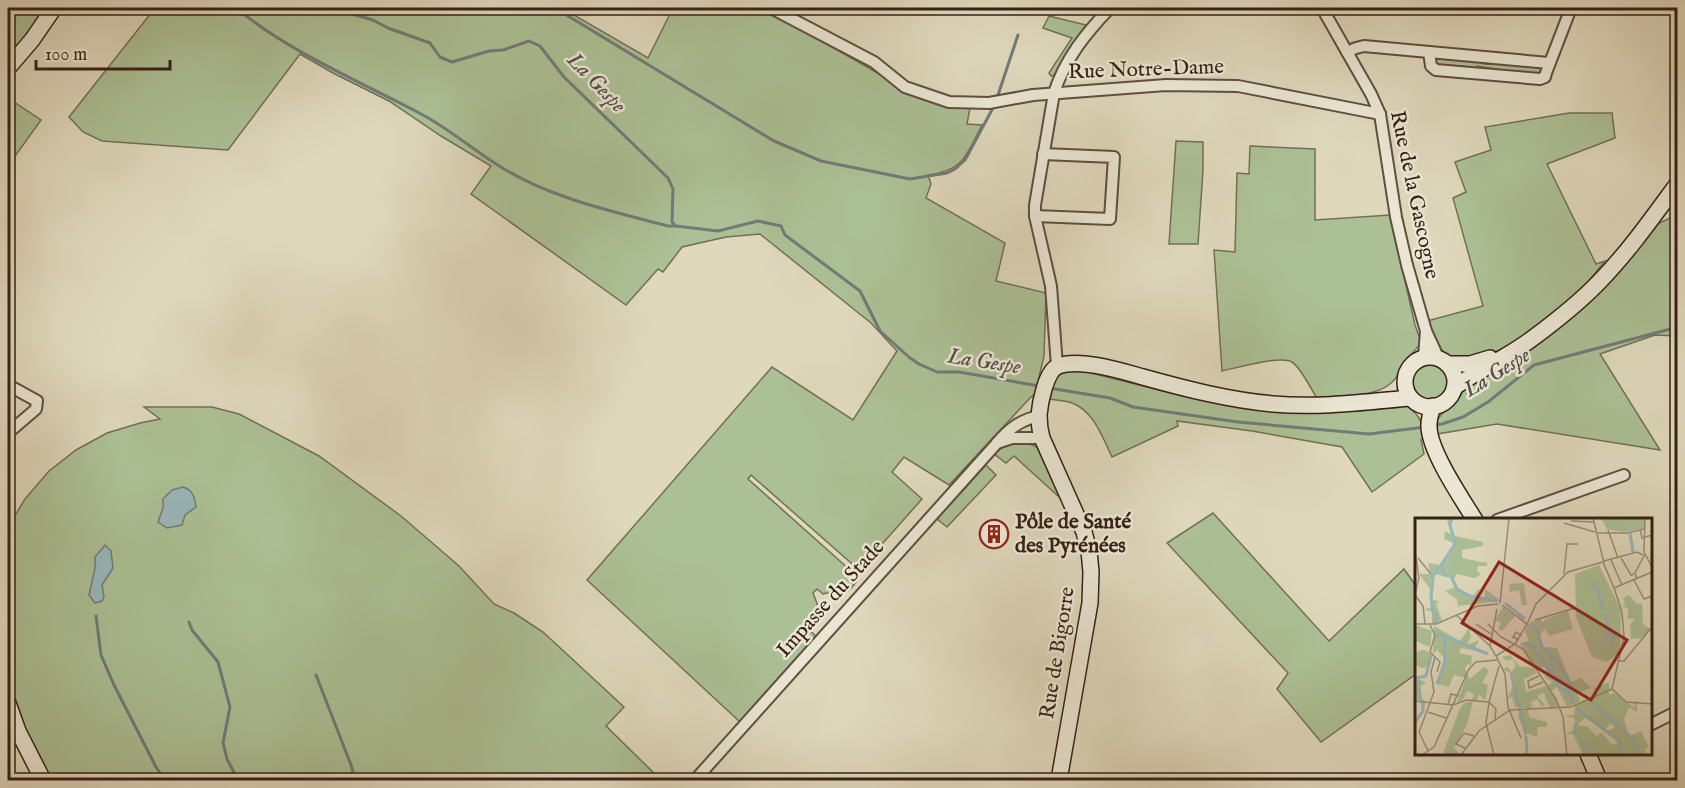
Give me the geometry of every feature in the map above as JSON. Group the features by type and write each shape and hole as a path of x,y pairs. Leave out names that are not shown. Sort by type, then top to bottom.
{"main road":[{"path":"8,68 54,8"},
{"path":"1534,338 1492,358 1470,364 1437,360 1416,361 1410,367 1405,380 1406,390 1410,398 1419,404 1427,407 1433,406 1446,400 1455,387 1471,376 1534,338 1599,283 1630,248 1677,183"},
{"path":"1437,360 1452,371 1455,387"},
{"path":"1052,372 1072,364 1096,365 1239,400 1275,404 1344,404 1410,398"},
{"name":"Rue de Bigorre","path":"1052,372 1042,397 1039,416 1042,438 1084,532 1091,572 1090,603 1059,780"},
{"path":"1344,404 1388,391 1405,380"},
{"path":"1433,406 1429,429 1437,455 1474,518"},
{"path":"8,703 18,731 43,780"},
{"path":"1592,755 1599,780"}],"street":[{"name":"Rue Notre-Dame","path":"771,8 874,62 905,87 949,102 989,103 1033,95 1167,85 1238,86 1380,114"},
{"path":"1052,372 1051,286 1035,216 1043,154 1059,77 1077,46 1110,8"},
{"name":"Rue de la Gascogne","path":"1322,8 1380,114 1400,236 1426,331 1437,360"},
{"path":"1429,52 1431,66 1436,70 1540,79 1545,76 1571,8"},
{"path":"1347,52 1364,46 1549,63"},
{"path":"1035,216 1110,219 1114,156 1043,154"},
{"path":"8,385 37,401 38,404 36,409 8,433"},
{"name":"Impasse du Stade","path":"695,780 1008,430 1027,419 1039,416"},
{"path":"997,443 1012,438 1042,438"},
{"path":"1500,518 1624,476"},
{"path":"1655,722 1677,711"}],"green space":[{"path":"8,8 47,8 8,58"},
{"path":"155,8 574,8 572,14 648,58 673,8 764,8 888,79 903,91 949,107 970,108 967,124 982,125 968,153 957,165 940,173 928,175 931,184 926,198 1005,243 996,281 1046,293 1044,356 1035,394 949,485 904,457 892,472 922,499 859,570 751,475 748,479 859,578 850,589 842,594 823,594 817,589 813,593 818,612 807,628 817,637 740,722 587,580 772,367 853,420 897,351 871,323 760,234 726,237 682,247 663,272 658,269 626,305 471,194 491,166 389,101 300,54 228,150 102,141 83,132 69,117"},
{"path":"1049,16 1086,25 1054,75 1051,76 1049,73 1072,38 1043,28"},
{"path":"1434,56 1484,61 1484,64 1541,65 1544,69 1540,76 1477,66 1476,68 1451,65 1450,69 1437,67"},
{"path":"8,98 41,120 8,166"},
{"path":"1569,113 1612,113 1615,138 1547,164 1596,264 1605,261 1571,300 1543,323 1511,344 1479,357 1453,359 1448,357 1438,347 1427,321 1483,306 1453,198 1466,192 1455,162 1491,150 1485,127"},
{"path":"1176,141 1203,142 1198,244 1169,244"},
{"path":"1250,146 1315,149 1315,220 1390,215 1421,342 1394,380 1383,389 1365,394 1316,397 1298,368 1286,360 1268,361 1222,371 1214,250 1235,252 1237,173 1249,174"},
{"path":"1677,215 1677,336 1655,335 1600,354 1660,450 1497,424 1437,434 1437,420 1456,402 1467,384 1548,334 1612,280 1657,224"},
{"path":"1431,363 1445,369 1451,383 1445,397 1431,403 1417,397 1411,383 1417,369"},
{"path":"1071,368 1183,396 1257,410 1326,410 1403,403 1421,421 1424,454 1372,492 1342,447 1252,431 1177,421 1178,426 1112,457 1097,426 1086,412 1069,402 1048,399 1055,380"},
{"path":"144,407 212,407 239,414 319,456 401,516 459,566 494,604 514,613 543,632 624,707 606,726 661,780 51,780 28,737 8,682 8,527 25,499 49,471 76,450 107,433 160,419"},
{"path":"1013,443 1027,443 1039,448 1062,492 1058,496 1014,456 1006,463 994,454"},
{"path":"986,465 996,475 947,527 937,519"},
{"path":"1213,513 1329,641 1404,569 1415,585 1415,675 1321,742 1277,689 1288,673 1167,543"}],"water":[{"path":"183,487 193,495 196,507 185,515 182,525 167,528 158,522 163,508 163,499 172,490"},
{"path":"105,545 111,551 113,568 102,585 104,597 102,601 95,603 89,595 95,557"}],"waterway":[{"path":"236,8 302,53 432,120 520,178 582,202 668,226 676,226"},
{"name":"La Gespe","path":"331,8 373,20 388,28 430,43 440,57 452,62 489,51 503,50 529,41 540,46 564,77 668,178 673,189 672,222 676,226 718,231 758,221 781,226 785,235 860,291 880,331 919,364 937,372 959,372 1039,386"},
{"path":"555,8 774,141 821,161 910,179 947,173 965,160 994,106"},
{"path":"998,95 1018,35"},
{"name":"La Gespe","path":"1434,425 1463,417 1488,402 1534,365 1678,327"},
{"name":"La Gespe","path":"1049,388 1110,398 1133,407 1238,422 1369,434 1425,427"},
{"path":"96,616 101,655 114,685 165,780"},
{"path":"189,622 192,630 218,662 230,707 223,743 227,759 238,780"},
{"path":"316,675 355,780"}],"place":[{"name":"Pôle de Santé des Pyrénées","path":"994,534"}]}
